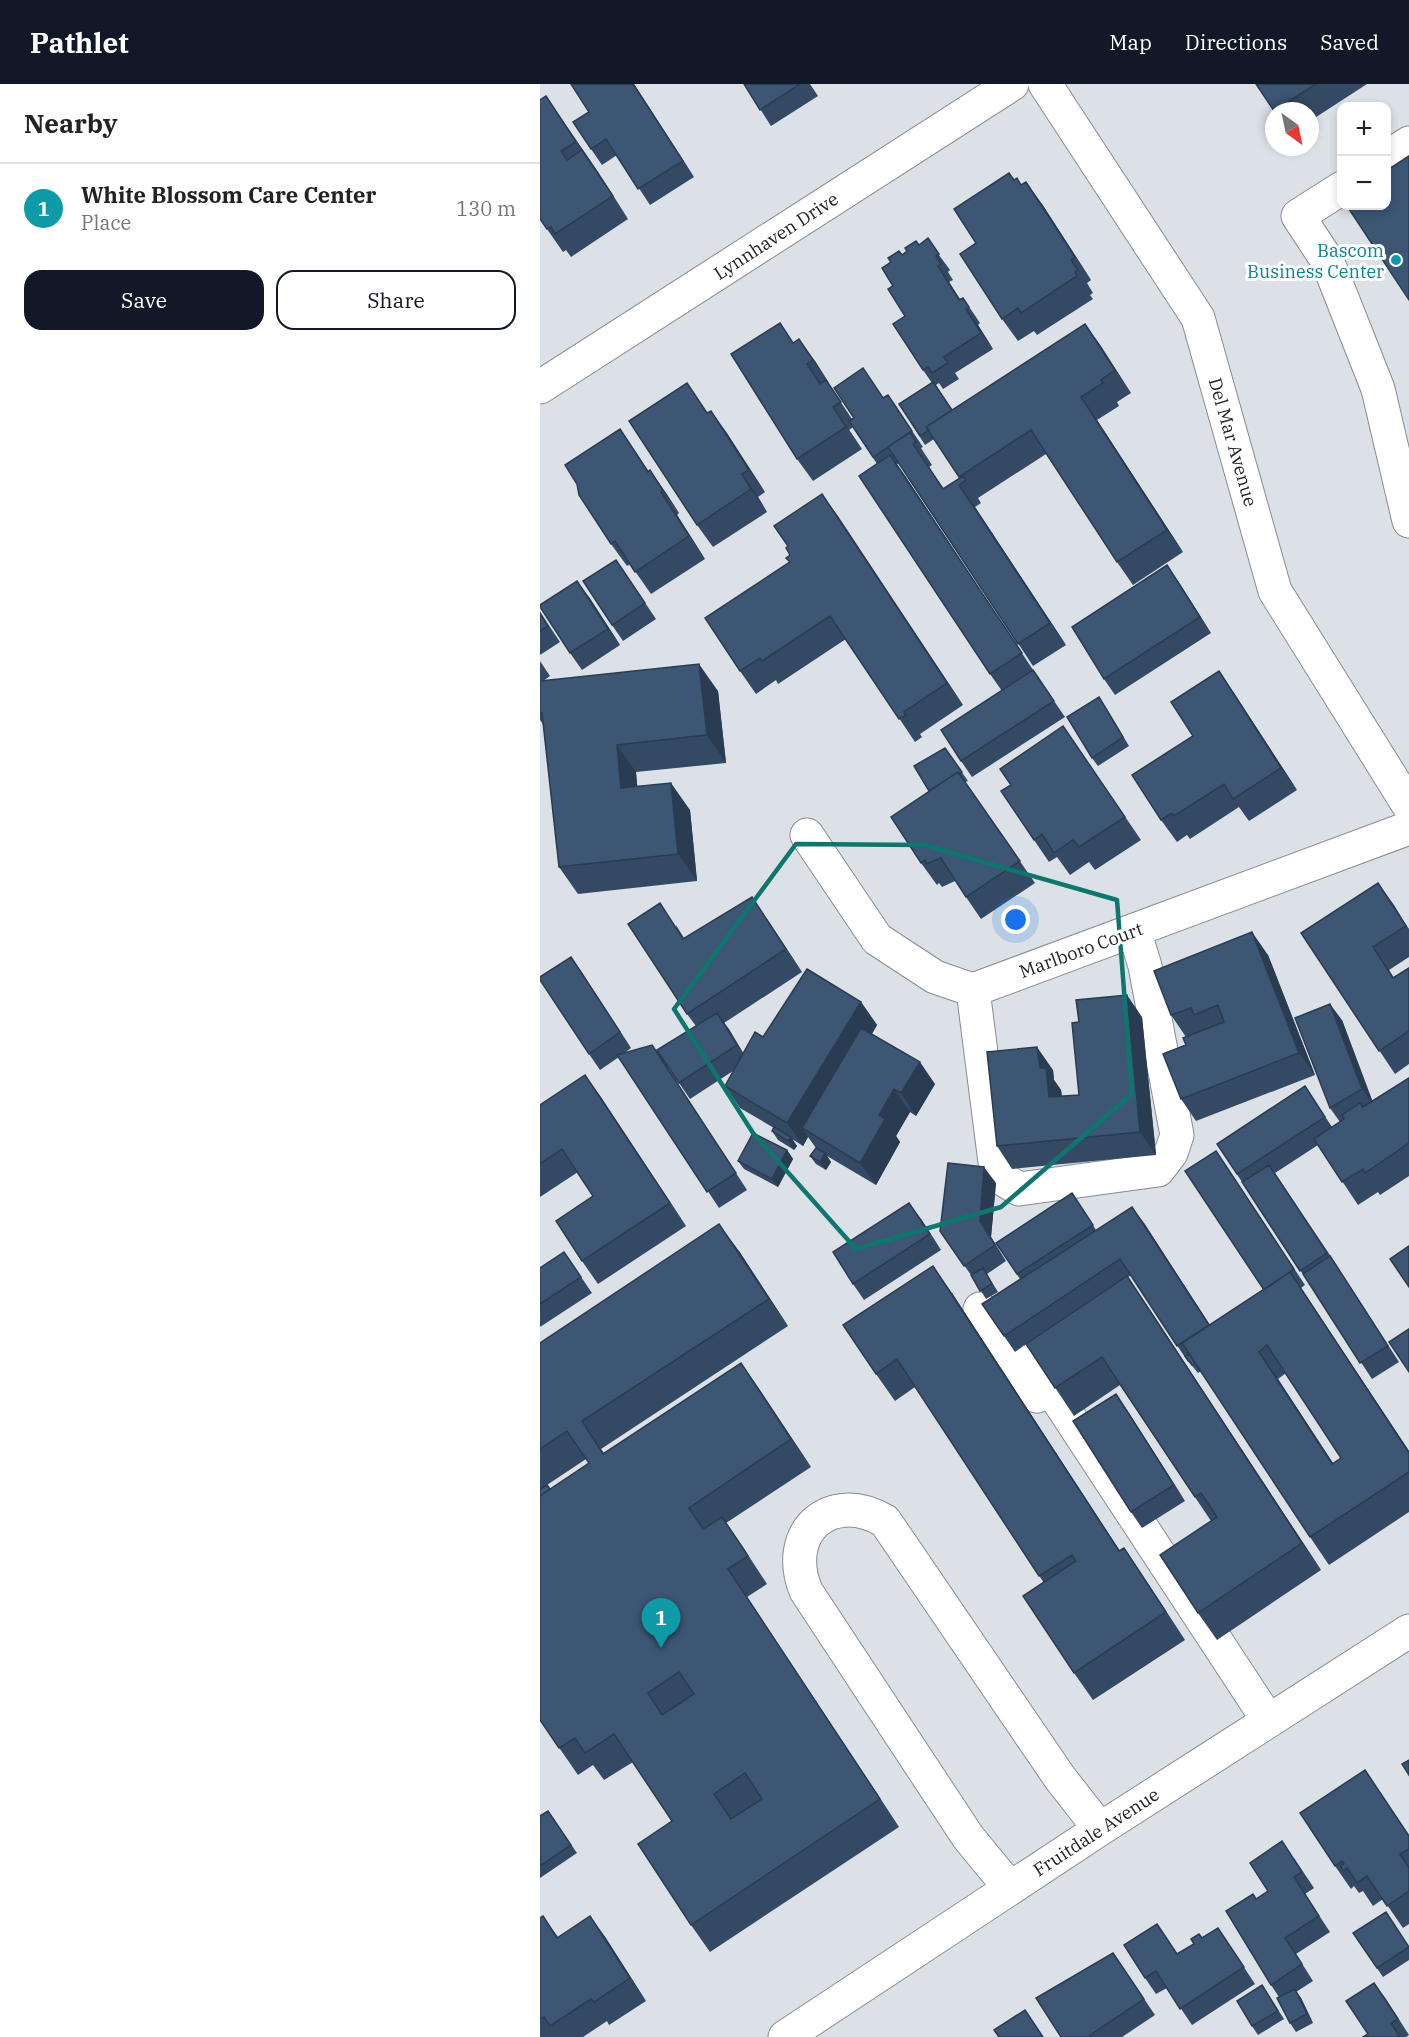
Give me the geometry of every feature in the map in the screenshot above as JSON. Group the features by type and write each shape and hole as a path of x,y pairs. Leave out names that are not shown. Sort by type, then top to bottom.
{"street":[{"name":"Lynnhaven Drive","path":"540,387 1012,84"},
{"name":"Del Mar Avenue","path":"1044,84 1198,318 1275,591 1409,806"},
{"path":"1389,156 1409,143"},
{"path":"1337,191 1298,216 1327,260 1378,389 1409,520"},
{"name":"Marlboro Court","path":"973,990 1409,828"},
{"path":"807,835 877,939 935,978 973,990 995,1161 1001,1178 1019,1189 1158,1170 1171,1153 1177,1135 1145,966 1134,930"},
{"path":"980,1309 1260,1725"},
{"path":"1100,1313 1041,1350 1036,1357 1037,1368 1260,1725"},
{"path":"1010,1888 968,1837 806,1591 799,1576 798,1559 805,1536 822,1517 838,1510 854,1509 871,1512 885,1521 1060,1778 1100,1829"},
{"name":"Fruitdale Avenue","path":"785,2037 1100,1829 1409,1631"}],"highlighted area":[{"path":"796,844 924,845 1117,900 1132,1094 1001,1207 856,1249 753,1133 674,1009"}],"building":[{"path":"571,84 633,84 683,161 638,189 606,139 591,149 573,122 589,112"},
{"path":"744,84 800,84 760,110"},
{"path":"1256,84 1316,84 1288,102 1268,102"},
{"path":"546,96 576,142 561,151 567,160 582,150 613,196 555,234 551,227 547,229 540,219 540,100"},
{"name":"Bascom Business Center","path":"1409,156 1409,300 1350,210 1391,210 1391,168"},
{"path":"1009,173 1014,180 1017,178 1021,185 1026,182 1075,257 1071,260 1078,270 1075,272 1077,276 1021,313 1018,308 1002,319 960,254 976,243 954,209"},
{"path":"928,238 939,254 936,256 941,264 938,266 959,300 963,298 969,307 966,309 981,333 944,357 948,363 932,373 928,367 923,370 893,324 905,316 888,289 893,286 882,268 891,262 888,258 899,251 902,255 907,251 905,248 916,241 919,245"},
{"path":"780,323 793,343 799,339 813,360 807,364 820,384 826,380 841,402 833,407 846,427 797,459 731,354"},
{"path":"1085,324 1115,370 1101,380 1103,383 1081,397 1167,530 1117,562 1031,430 959,477 926,427"},
{"path":"863,368 883,398 888,395 912,431 873,457 849,421 854,418 834,388"},
{"path":"933,382 952,410 926,427 929,430 920,436 899,404"},
{"path":"687,383 707,413 711,411 749,470 742,474 751,489 697,525 629,421"},
{"path":"620,429 648,472 650,470 689,536 635,572 615,541 611,544 579,495 577,484 565,465"},
{"path":"910,432 916,442 913,444 943,489 963,476 966,480 959,485 1050,623 1018,644 888,447"},
{"path":"890,455 1022,653 990,674 859,476"},
{"path":"822,494 947,683 904,712 906,715 899,719 830,616 762,661 760,658 740,671 705,618 790,562 786,558 790,555 786,548 788,546 774,526"},
{"path":"616,560 645,603 612,625 583,581"},
{"path":"1167,565 1200,617 1104,679 1072,627"},
{"path":"577,581 608,629 570,653 540,605"},
{"path":"540,613 548,626 540,631"},
{"path":"699,664 707,735 617,745 621,788 671,783 678,854 559,867 542,713 540,713 540,681"},
{"path":"1033,670 1054,701 961,761 941,730"},
{"path":"1219,671 1281,768 1233,799 1224,784 1174,816 1172,813 1161,820 1132,775 1193,736 1171,702"},
{"path":"1099,697 1123,737 1092,758 1067,717"},
{"path":"1063,726 1125,817 1079,847 1073,840 1054,853 1042,834 1034,840 1001,791 1011,785 1000,769"},
{"path":"945,748 962,772 959,774 958,772 929,791 914,766"},
{"path":"958,772 1020,861 966,897 941,858 926,864 925,860 921,863 891,817"},
{"path":"1378,883 1406,926 1373,947 1393,978 1409,968 1409,1031 1379,1051 1301,933"},
{"path":"752,897 786,949 687,1014 628,924 660,903 683,939"},
{"path":"1252,932 1299,1053 1181,1099 1163,1054 1186,1045 1183,1038 1224,1022 1218,1005 1194,1015 1191,1008 1171,1015 1154,971"},
{"path":"571,957 620,1032 589,1054 540,980 540,977"},
{"path":"807,969 861,1002 787,1123 725,1086 755,1032 763,1037"},
{"path":"1127,995 1140,1132 997,1146 987,1052 1037,1047 1040,1068 1046,1068 1049,1097 1079,1095 1072,1023 1079,1022 1076,1000"},
{"path":"1330,1004 1362,1089 1330,1108 1295,1018"},
{"path":"717,1013 737,1045 679,1083 657,1050"},
{"path":"861,1028 920,1062 901,1093 894,1089 879,1115 885,1119 860,1163 802,1128"},
{"path":"652,1045 736,1173 707,1192 617,1055"},
{"path":"585,1075 670,1203 582,1261 556,1221 593,1196 562,1149 540,1164 540,1105"},
{"path":"1409,1078 1409,1143 1365,1173 1363,1169 1342,1182 1314,1139 1344,1119 1342,1115 1360,1103 1363,1107"},
{"path":"1305,1086 1325,1117 1237,1174 1217,1144"},
{"path":"774,1127 791,1137 788,1141 772,1131"},
{"path":"753,1133 787,1150 772,1179 738,1161"},
{"path":"816,1148 825,1153 820,1162 810,1156"},
{"path":"1216,1151 1294,1269 1264,1290 1185,1171"},
{"path":"948,1163 984,1167 980,1221 995,1245 964,1266 940,1231"},
{"path":"1269,1165 1327,1253 1300,1271 1242,1182"},
{"path":"1072,1193 1093,1225 1017,1274 996,1243"},
{"path":"909,1203 930,1234 853,1284 833,1252"},
{"path":"1132,1207 1209,1325 1177,1346 1120,1259 1004,1336 982,1304"},
{"path":"719,1224 769,1299 582,1421 603,1454 741,1363 791,1439 689,1508 703,1529 722,1517 748,1556 728,1569 880,1799 691,1925 638,1844 672,1821 614,1734 585,1753 575,1738 559,1748 540,1720 540,1496 589,1463 567,1431 540,1449 540,1343","holes":["679,1672 694,1694 662,1715 648,1693","745,1773 762,1799 731,1819 714,1794"]},
{"path":"1409,1246 1409,1287 1390,1259"},
{"path":"564,1252 581,1277 540,1304 540,1268"},
{"path":"1330,1256 1388,1346 1360,1363 1303,1274"},
{"path":"933,1266 1119,1551 1124,1548 1166,1612 1074,1673 1023,1596 1076,1561 1072,1555 1039,1576 897,1359 876,1374 843,1325"},
{"path":"983,1268 992,1284 980,1291 971,1275"},
{"path":"1290,1272 1409,1453 1409,1472 1310,1537 1182,1343","holes":["1267,1345 1341,1458 1332,1464 1259,1352"]},
{"path":"1127,1276 1302,1543 1198,1613 1160,1555 1217,1517 1201,1493 1195,1497 1102,1357 1055,1388 1026,1344"},
{"path":"1409,1329 1409,1372 1389,1342"},
{"path":"1189,1354 1195,1363 1192,1365 1185,1356"},
{"path":"1116,1394 1174,1485 1131,1512 1073,1421"},
{"path":"547,1485 550,1489 540,1496 540,1489"},
{"path":"1409,1760 1409,1775 1402,1764"},
{"path":"1365,1770 1409,1836 1409,1849 1400,1854 1409,1868 1409,1891 1387,1906 1367,1876 1357,1883 1347,1868 1344,1871 1340,1866 1344,1864 1342,1861 1335,1866 1300,1813"},
{"path":"548,1811 571,1845 540,1866 540,1816"},
{"path":"1282,1841 1302,1872 1294,1877 1319,1916 1285,1938 1302,1964 1271,1985 1226,1911 1253,1894 1256,1899 1268,1891 1250,1863"},
{"path":"1386,1912 1409,1947 1377,1968 1353,1933"},
{"path":"543,1916 557,1938 590,1916 630,1978 594,2002 591,1999 550,2026 544,2017 540,2019 540,1918"},
{"path":"1157,1924 1177,1954 1194,1944 1191,1939 1199,1934 1202,1938 1218,1928 1244,1967 1180,2009 1156,1971 1145,1978 1124,1945"},
{"path":"1113,1953 1144,1999 1090,2035 1091,2037 1061,2037 1036,1998"},
{"path":"1374,1983 1398,2019 1391,2023 1400,2037 1363,2037 1368,2034 1346,2001"},
{"path":"1262,1985 1278,2011 1252,2026 1237,2001"},
{"path":"1295,1989 1307,2014 1290,2023 1277,1998"},
{"path":"1025,2010 1043,2037 999,2037 994,2030"}],"place":[{"name":"Bascom Business Center","path":"1396,260"},
{"name":"White Blossom Care Center","path":"661,1648"}]}
